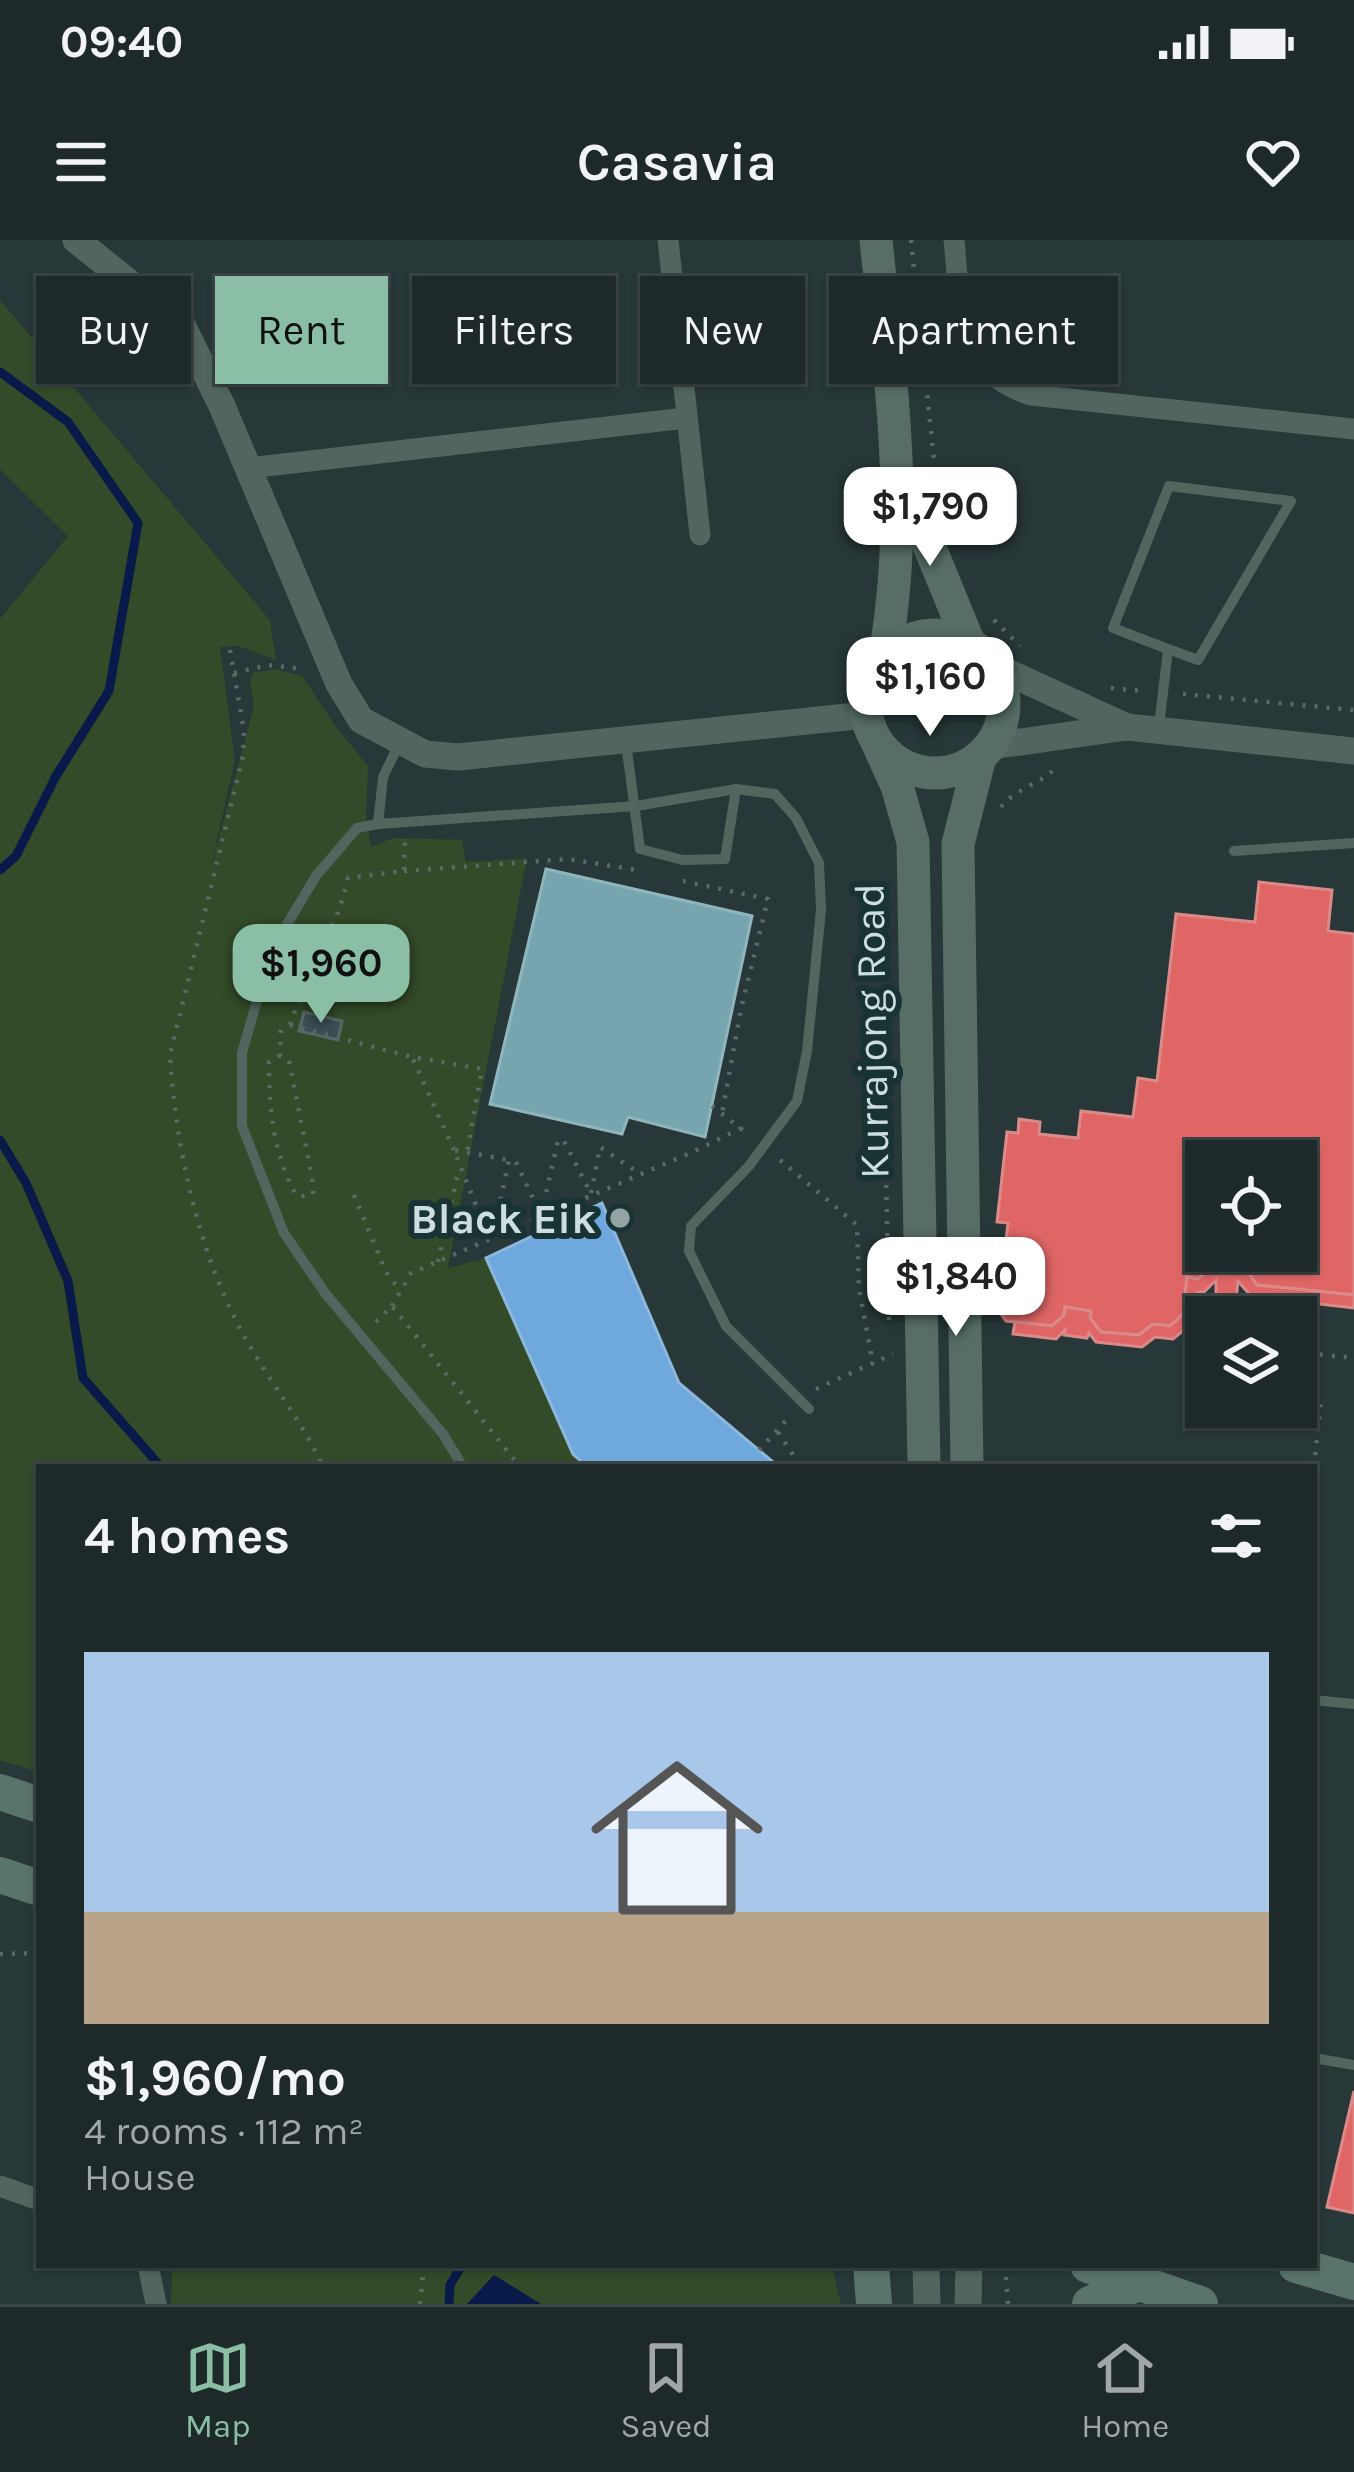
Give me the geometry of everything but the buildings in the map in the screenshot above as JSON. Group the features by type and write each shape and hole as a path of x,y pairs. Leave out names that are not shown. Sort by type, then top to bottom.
{"main road":[{"path":"876,240 900,474 885,655"},
{"path":"900,474 981,654 1001,685 1004,706 958,844 967,1464"},
{"path":"981,654 934,634 916,637 885,655 870,677 872,730 891,758 926,774 945,773 985,752"},
{"name":"Kurrajong Road","path":"872,730 897,786 913,842 924,1464"},
{"path":"0,1792 36,1804"},
{"path":"0,1875 36,1887"},
{"path":"872,2268 874,2304"},
{"path":"1096,2268 1200,2304"},
{"path":"1306,2268 1354,2282"},
{"path":"1090,2304 1138,2284"}],"street":[{"path":"76,240 182,325 339,684 361,719 425,754 458,757 626,740 872,730"},
{"path":"668,240 700,535"},
{"path":"954,240 961,314 969,342 985,370 1003,386 1031,394 1354,429"},
{"path":"248,468 686,418"},
{"path":"981,654 1127,727"},
{"path":"985,752 1127,727 1354,751"},
{"path":"0,2186 36,2199"},
{"path":"149,2268 156,2304"},
{"path":"926,2268 927,2304"},
{"path":"968,2304 969,2268"}],"lane":[{"path":"1168,487 1291,501 1198,660 1168,649 1113,628 1168,487"},
{"path":"1159,730 1168,649"},
{"path":"626,740 640,849 683,860 725,859 736,789"},
{"path":"378,824 383,777 400,742"},
{"path":"461,1464 429,1416 325,1293 284,1233 242,1126 242,1053 271,951 316,877 357,828 378,824 636,806 736,789 775,794 796,818 819,863 821,910 807,1051 797,1101 764,1146 692,1226 688,1251 727,1326 809,1409"},
{"path":"1234,851 1354,843"},
{"path":"1317,1700 1354,1704"},
{"path":"1317,2059 1354,2065"}],"path":[{"path":"911,240 937,490"},
{"path":"982,606 1029,655"},
{"path":"234,674 268,665 307,670"},
{"path":"1094,682 1115,689 1354,710"},
{"path":"996,815 1006,799 1055,770 1060,759"},
{"path":"404,871 405,823"},
{"path":"290,1025 307,977 339,919 348,878 568,859 652,874"},
{"path":"674,879 767,899 722,1114"},
{"path":"280,1055 281,1023 412,1058 482,1069 466,1153"},
{"path":"280,1055 289,1061 312,1177 313,1194 307,1196 295,1193 289,1181 270,1116 269,1062 280,1055"},
{"path":"412,1058 491,1238"},
{"path":"712,1106 856,1225 859,1289 872,1364"},
{"path":"361,1313 373,1325 392,1306 411,1273 741,1128"},
{"path":"541,1216 558,1139 564,1141 591,1194"},
{"path":"591,1194 600,1147 640,1174"},
{"path":"454,1150 517,1162 541,1216"},
{"path":"491,1238 509,1160"},
{"path":"437,1262 460,1165"},
{"path":"354,1195 386,1273 399,1289"},
{"path":"392,1306 518,1464"},
{"path":"839,1377 895,1353"},
{"path":"1317,1354 1354,1358"},
{"path":"1325,1367 1326,1355"},
{"path":"1314,1464 1321,1401"},
{"path":"777,1430 799,1464"},
{"path":"0,1954 36,1953"},
{"path":"420,2304 424,2268"},
{"path":"1005,2268 1008,2304"}],"green space":[{"path":"0,300 36,343 36,384 71,384 270,620 276,660 239,646 220,647 235,760 211,867 254,706 253,673 275,669 302,676 368,766 366,819 371,847 393,838 462,840 466,862 527,858 448,1268 486,1258 578,1459 572,1464 36,1464 36,1771 0,1760 0,619 68,536 0,469"},
{"path":"172,2268 833,2268 841,2304 171,2304"}],"water":[{"path":"494,2275 541,2304 467,2304"}],"waterway":[{"path":"0,372 68,422 138,523 109,691 56,776 16,856 0,870"},
{"path":"0,1140 26,1183 68,1281 83,1378 158,1464"},
{"path":"449,2304 450,2285 460,2268"}],"place":[{"name":"Black Eik","path":"620,1218"}]}
